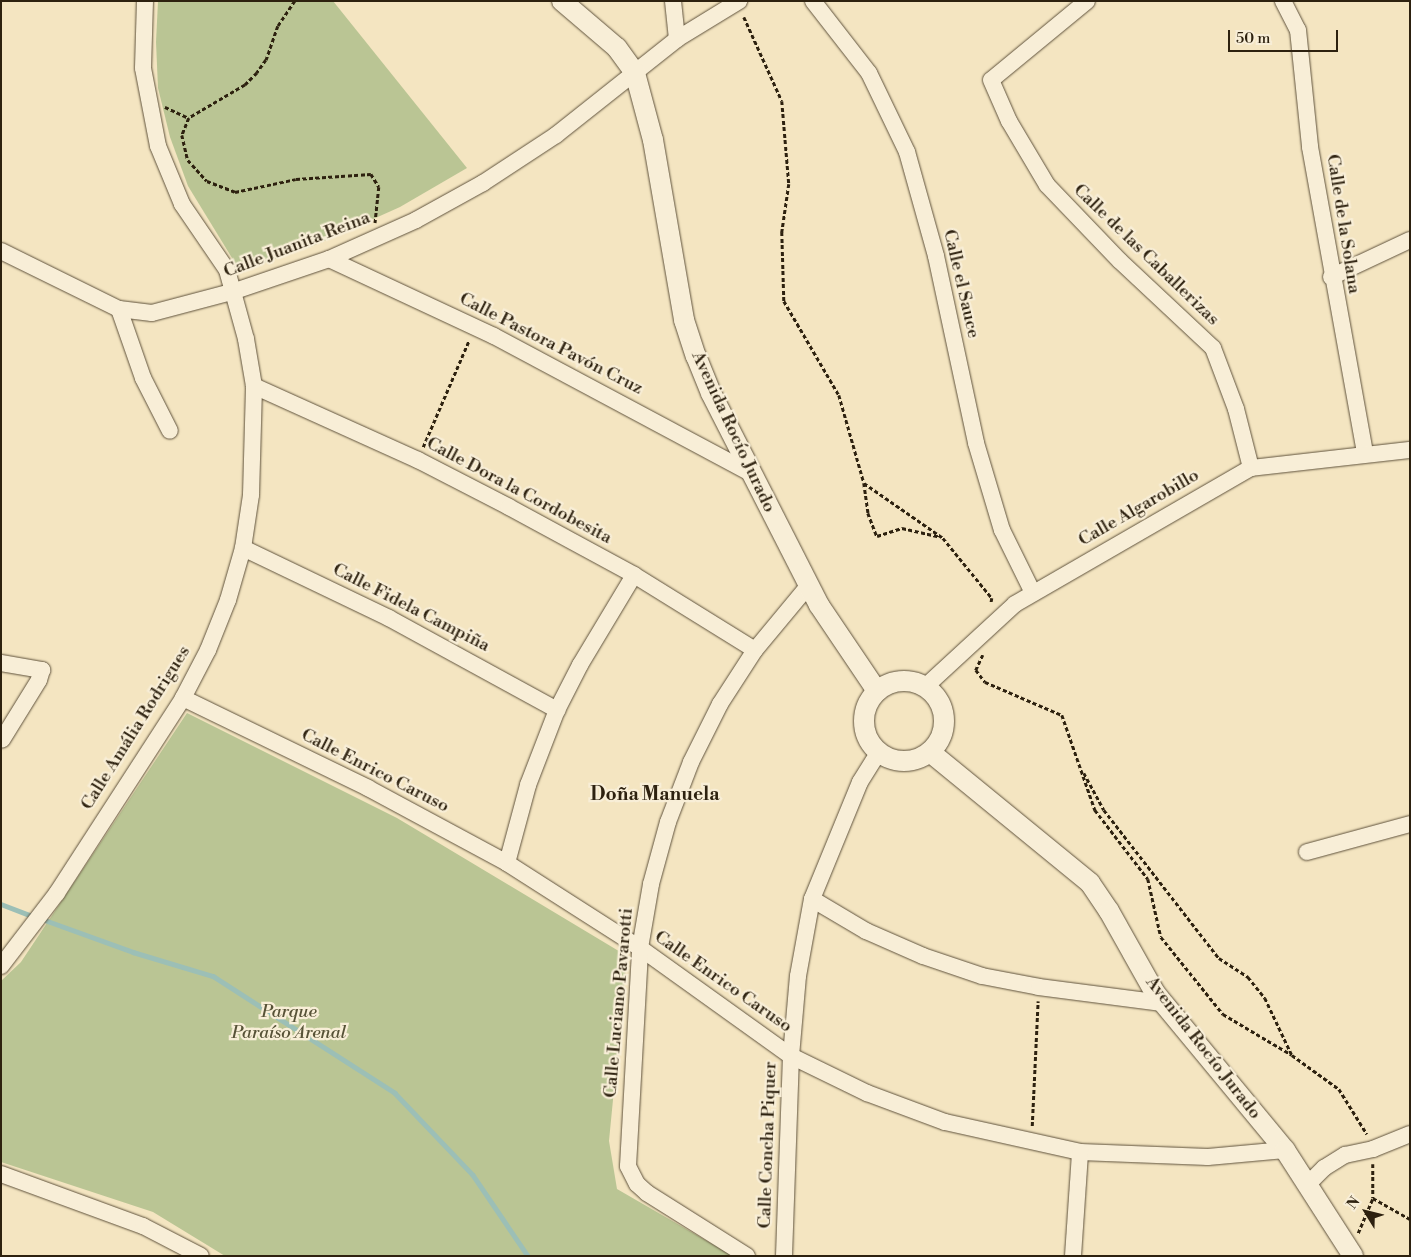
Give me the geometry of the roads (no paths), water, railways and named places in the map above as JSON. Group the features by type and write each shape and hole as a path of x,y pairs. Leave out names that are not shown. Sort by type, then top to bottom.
{"street":[{"name":"Calle Amália Rodrigues","path":"1,966 25,938 57,893 183,698 212,642 228,600 243,548 251,495 254,386 235,291 227,270 182,204 158,146 143,68 145,1"},
{"name":"Avenida Rocío Jurado","path":"562,1 617,48 635,73 653,140 684,320 711,393 808,585 856,664 877,691"},
{"path":"673,1 677,39"},
{"name":"Calle el Sauce","path":"814,1 869,73 907,152 936,256 976,444 1002,530 1033,593"},
{"name":"Calle de las Caballerizas","path":"1087,1 991,80 1009,121 1047,185 1120,261 1213,348 1236,409 1251,468"},
{"name":"Calle de la Solana","path":"1283,1 1298,30 1310,147 1331,278 1365,454"},
{"name":"Calle Juanita Reina","path":"1,252 120,309 152,313 235,291 328,259 483,183 556,135 677,39 741,8"},
{"path":"1331,278 1410,240"},
{"name":"Calle Pastora Pavón Cruz","path":"328,259 475,327 751,473"},
{"path":"120,309 143,378 170,431"},
{"name":"Calle Dora la Cordobesita","path":"254,386 418,460 634,575 755,650"},
{"name":"Calle Algarobillo","path":"925,687 1014,604 1251,468 1410,450"},
{"name":"Calle Fidela Campiña","path":"243,548 389,618 557,710"},
{"path":"507,863 528,785 557,710 580,665 634,575"},
{"name":"Calle Luciano Pavarotti","path":"747,1256 647,1193 637,1184 628,1166 640,948 651,884 668,822 684,779 720,704 755,650 808,585"},
{"path":"1,663 42,670 39,680 2,740"},
{"path":"909,681 925,687 936,696 944,723 941,737 930,752 906,761 891,760 878,753 869,742 864,715 877,691 892,682 909,681"},
{"name":"Calle Enrico Caruso","path":"183,698 368,788 507,863 640,948 792,1056 867,1093 945,1122 1080,1152 1208,1157 1285,1150"},
{"name":"Avenida Rocío Jurado","path":"930,752 1090,883 1162,1003 1285,1150 1353,1255"},
{"name":"Calle Concha Piquer","path":"784,1256 792,1056 798,976 812,899 860,782 878,753"},
{"path":"1307,852 1410,824"},
{"path":"812,899 866,931 923,956 982,976 1039,987 1162,1003"},
{"path":"1308,1184 1324,1168 1345,1155 1373,1149 1410,1134"},
{"path":"1073,1256 1080,1152"},
{"path":"1,1174 143,1226 201,1256"}],"waterway":[{"path":"1,904 35,917"},
{"path":"42,919 133,952 213,976 395,1093 473,1175 528,1256"}],"district":[{"name":"Doña Manuela","path":"655,795"}],"park label":[{"name":"Parque Paraíso Arenal","path":"289,1023"}]}
